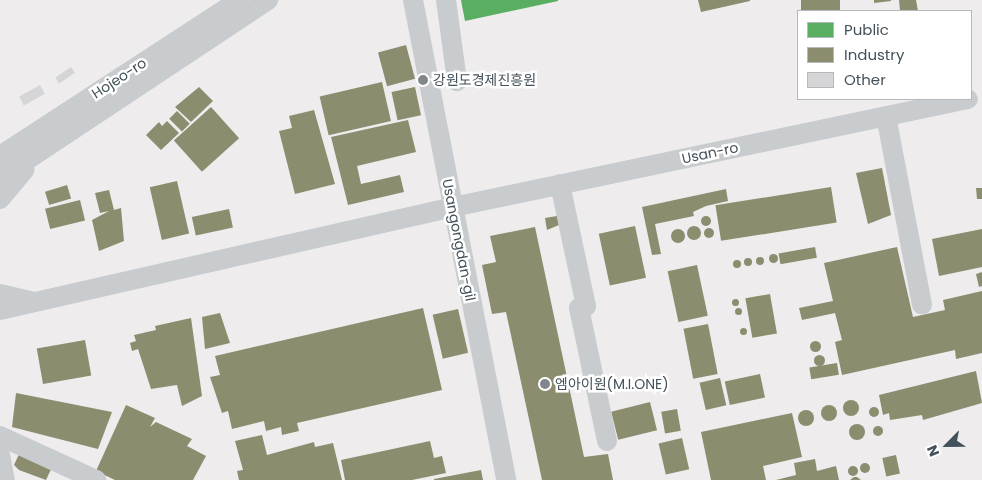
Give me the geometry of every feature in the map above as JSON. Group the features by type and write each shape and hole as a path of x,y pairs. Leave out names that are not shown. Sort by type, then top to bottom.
{"street":[{"name":"Hojeo-ro","path":"0,156 239,0"},
{"name":"Hojeo-ro","path":"49,146 268,0"},
{"name":"Usangongdan-gil","path":"413,0 506,480"},
{"path":"446,0 457,81"},
{"name":"Usan-ro","path":"2,303 32,302 453,207 960,100"},
{"path":"886,116 922,305"},
{"path":"0,178 49,146"},
{"path":"0,199 49,146"},
{"path":"560,184 586,306 579,308 607,441"},
{"path":"0,436 96,480"},
{"path":"0,455 5,480"}],"building: Public":[{"path":"461,0 558,0 558,1 465,21"}],"building: Industry":[{"path":"698,0 750,0 750,1 701,12"},
{"path":"801,0 840,0 840,10 801,10"},
{"path":"874,0 891,0 891,1 874,3"},
{"path":"899,0 916,0 918,10 900,10"},
{"path":"406,45 415,79 387,86 378,53"},
{"path":"382,82 391,121 329,135 320,96"},
{"path":"199,87 213,101 191,122 175,107"},
{"path":"415,87 421,115 398,120 392,92"},
{"path":"211,107 239,138 202,172 174,140"},
{"path":"314,110 335,184 295,194 279,131 292,128 289,116"},
{"path":"177,111 190,124 182,132 169,119"},
{"path":"408,120 416,152 357,166 361,184 400,175 404,192 348,205 331,137"},
{"path":"167,121 179,133 161,150 146,135 159,122 162,126"},
{"path":"882,168 891,215 868,224 856,173"},
{"path":"177,181 189,234 162,240 150,187"},
{"path":"67,185 71,198 49,205 45,192"},
{"path":"831,187 837,223 721,241 715,205"},
{"path":"976,188 982,188 982,199 977,199"},
{"path":"726,189 728,201 706,206 693,212 694,216 655,224 661,254 652,255 642,207"},
{"path":"109,190 114,210 121,208 124,241 99,251 92,220 109,211 100,213 95,193"},
{"path":"80,200 85,220 50,229 45,209"},
{"path":"229,209 233,228 196,235 192,217"},
{"path":"557,216 559,225 547,230 545,218"},
{"path":"706,216 711,221 706,226 701,221"},
{"path":"635,226 646,278 610,286 599,234"},
{"path":"691,226 697,226 701,233 697,240 691,240 687,236 687,230"},
{"name":"엠아이원(M.I.ONE)","path":"535,227 584,457 608,454 613,480 542,480 506,312 492,314 482,265 496,262 490,236"},
{"path":"709,228 714,233 709,238 704,233"},
{"path":"675,229 681,229 685,236 681,243 675,243 671,239 671,233"},
{"path":"982,229 982,267 939,276 932,239"},
{"path":"815,247 817,258 780,264 779,253"},
{"path":"897,247 913,317 945,310 943,300 982,291 982,353 956,359 955,350 842,375 835,342 842,340 835,313 802,320 799,308 833,301 824,263"},
{"path":"773,254 777,258 773,262 769,258"},
{"path":"760,257 764,261 760,265 756,261"},
{"path":"748,258 752,262 748,266 744,262"},
{"path":"737,260 741,264 737,268 733,264"},
{"path":"697,265 708,316 678,322 668,271"},
{"path":"982,272 982,286 979,287 976,274"},
{"path":"770,294 777,333 752,338 745,298"},
{"path":"735,298 739,302 735,306 731,302"},
{"path":"738,307 742,311 738,315 734,311"},
{"path":"423,308 442,390 297,423 299,431 282,435 281,427 266,431 264,421 232,429 228,411 222,413 210,377 220,375 215,356"},
{"path":"458,309 468,353 443,359 433,315"},
{"path":"220,313 230,343 205,349 202,317"},
{"path":"191,318 202,396 182,406 177,385 151,389 138,349 132,351 130,343 136,341 134,335 156,330 155,326"},
{"path":"708,324 718,374 693,379 683,329"},
{"path":"743,327 747,331 743,335 739,331"},
{"path":"85,340 91,375 43,384 37,349"},
{"path":"813,341 817,341 820,346 819,350 813,351 810,348 810,344"},
{"path":"817,355 821,355 824,360 823,364 817,365 814,362 814,358"},
{"path":"837,363 839,375 811,379 809,367"},
{"path":"976,371 982,403 923,420 922,415 890,420 889,413 883,415 879,395"},
{"path":"760,374 765,397 730,405 725,381"},
{"path":"720,378 726,405 706,410 700,383"},
{"path":"16,393 112,412 98,449 12,427"},
{"path":"848,400 854,400 859,405 857,414 848,416 843,411 843,405"},
{"path":"650,402 657,430 618,440 611,412"},
{"path":"126,405 155,418 150,427 156,422 192,439 187,446 206,456 193,480 115,480 96,471"},
{"path":"826,405 832,405 837,410 835,419 826,421 821,416 821,410"},
{"path":"872,407 876,407 879,412 876,417 872,417 869,414 869,410"},
{"path":"677,409 681,431 665,433 661,412"},
{"path":"803,410 809,410 814,415 812,424 803,426 798,421 798,415"},
{"path":"792,413 802,457 763,466 766,480 711,480 701,432"},
{"path":"854,424 860,424 865,429 863,438 854,440 849,435 849,429"},
{"path":"876,426 880,426 883,431 882,435 876,436 873,433 873,429"},
{"path":"262,435 267,455 314,442 315,447 333,443 342,480 239,480 237,471 243,470 235,441"},
{"path":"682,438 689,469 666,475 659,443"},
{"path":"430,441 434,458 442,456 446,473 412,480 345,480 341,460"},
{"path":"21,450 53,465 46,480 19,470 14,465"},
{"path":"896,455 900,474 886,476 882,458"},
{"path":"815,459 817,471 836,466 839,480 776,480 796,475 794,463"},
{"path":"863,463 867,463 870,468 869,472 863,473 860,470 860,466"},
{"path":"851,466 855,466 858,471 857,475 851,476 848,473 848,469"},
{"path":"481,470 483,480 434,480 434,479"},
{"path":"854,477 861,480 850,480"}],"building: Other":[{"path":"71,67 75,73 59,83 55,78"},
{"path":"40,85 45,94 24,105 19,97"}],"place":[{"name":"강원도경제진흥원","path":"423,80"},
{"name":"엠아이원(M.I.ONE)","path":"545,384"}]}
